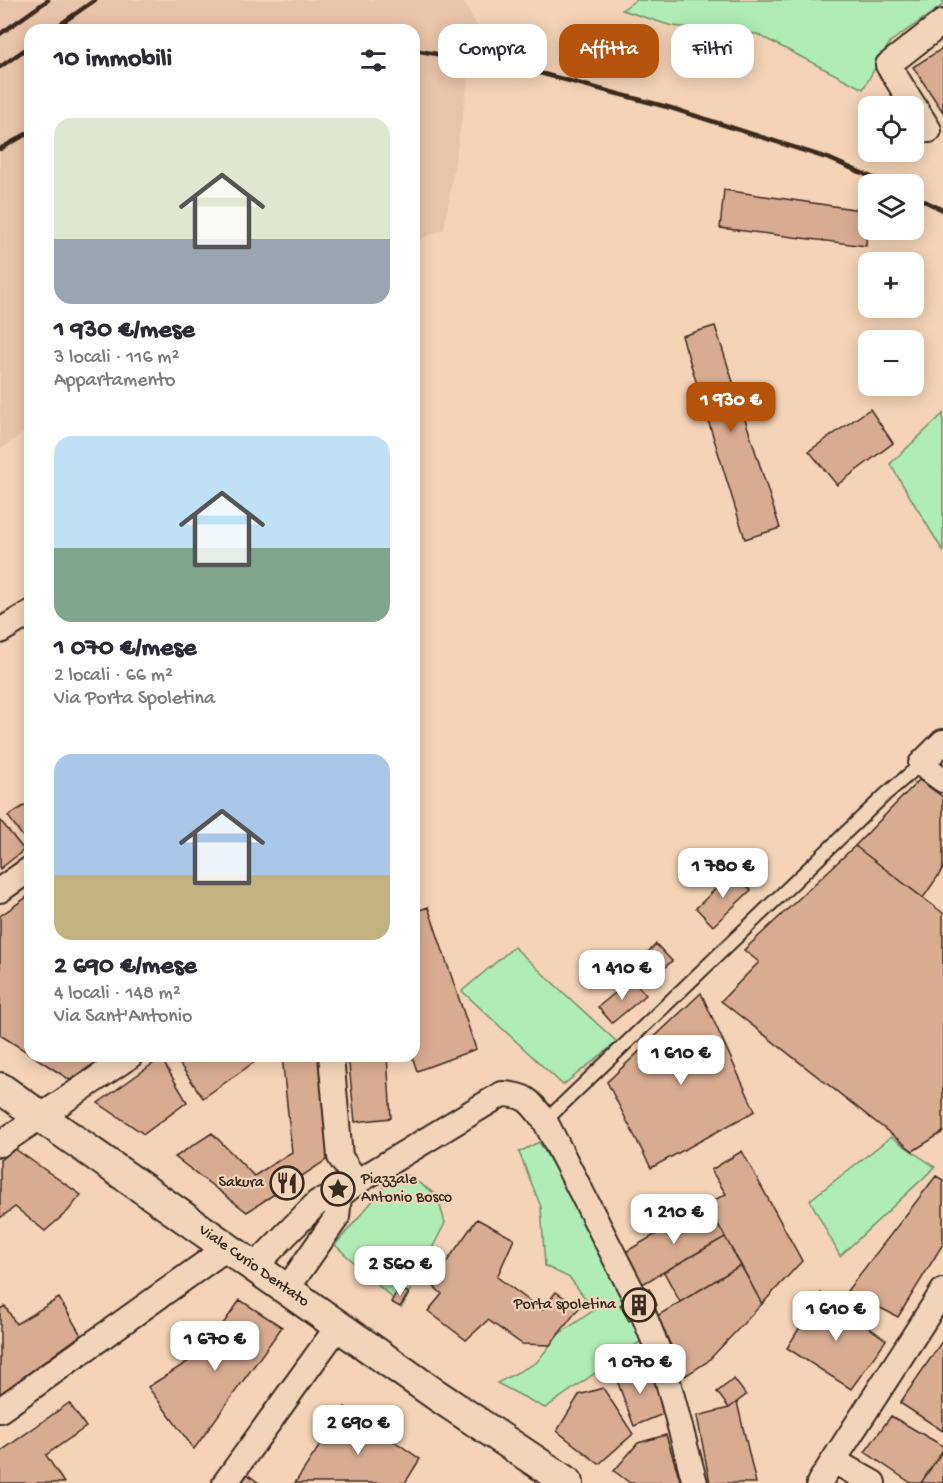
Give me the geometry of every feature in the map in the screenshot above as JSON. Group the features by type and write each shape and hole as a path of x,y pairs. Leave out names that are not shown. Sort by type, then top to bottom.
{"street":[{"path":"929,130 888,65 943,22"},
{"path":"0,631 24,617"},
{"path":"943,742 921,764 943,780"},
{"path":"0,890 24,873"},
{"path":"0,1144 121,1062"},
{"path":"287,1288 337,1217 348,1189 340,1156 332,1062"},
{"name":"Viale Curio Dentato","path":"0,1089 287,1288 435,1394 568,1483"},
{"path":"255,1266 318,1202 348,1189 502,1094 521,1095 545,1121 639,1305 663,1363 695,1483"},
{"path":"0,1410 228,1247"},
{"path":"819,1483 943,1291"},
{"path":"225,1483 339,1325"},
{"path":"834,1461 873,1483"}],"lane":[{"path":"545,1121 886,794 921,764"}],"shaded area":[{"path":"0,0 462,0 476,24 438,24 438,78 468,78 444,229 420,239 420,24 24,24 24,433 0,449"}],"green space":[{"path":"636,0 943,0 943,5 890,42 863,89 754,34 754,24 671,26 622,10"},
{"path":"943,414 943,551 890,464"},
{"path":"514,947 617,1042 563,1085 462,991"},
{"path":"891,1137 935,1167 840,1256 810,1200"},
{"path":"539,1142 604,1249 644,1339 545,1408 497,1383 536,1363 559,1334 594,1310 570,1278 545,1266 541,1207 519,1152"},
{"path":"399,1170 437,1195 445,1223 402,1307 335,1245"}],"building":[{"path":"943,48 943,112 913,67"},
{"path":"724,190 858,210 858,240 866,240 866,246 720,228"},
{"path":"715,326 780,528 745,539 682,336"},
{"path":"870,409 893,443 837,485 809,451"},
{"path":"919,780 943,797 943,869 923,898 855,846"},
{"path":"24,806 24,839 8,816"},
{"path":"0,820 24,850 0,869"},
{"path":"855,846 943,913 943,1132 913,1151 721,1001 759,962 744,950"},
{"path":"733,872 751,890 713,926 696,908"},
{"path":"24,899 24,1050 0,1035 0,916"},
{"path":"428,907 476,1049 417,1071 414,1062 420,1062 420,910"},
{"path":"656,944 672,961 651,980 636,964"},
{"path":"632,979 646,995 612,1023 598,1007"},
{"path":"701,993 755,1111 651,1168 607,1082"},
{"path":"42,1062 96,1062 70,1080"},
{"path":"155,1062 163,1062 187,1102 144,1134 98,1103"},
{"path":"178,1062 254,1062 203,1098"},
{"path":"283,1062 320,1062 331,1157 247,1212 175,1157 212,1133 254,1176 292,1152"},
{"path":"349,1062 387,1062 391,1118 355,1122"},
{"path":"15,1149 81,1195 68,1211 45,1231 15,1207 0,1218 0,1160"},
{"path":"742,1151 802,1261 762,1304 707,1204 726,1194 711,1170"},
{"path":"936,1176 943,1180 943,1244 898,1317 847,1291"},
{"path":"707,1204 725,1237 639,1286 622,1254"},
{"path":"477,1219 514,1239 497,1277 542,1310 556,1292 579,1308 550,1345 522,1344 488,1320 466,1340 428,1311 442,1294 431,1284"},
{"path":"725,1237 741,1265 680,1302 664,1272"},
{"path":"741,1265 762,1304 707,1362 685,1376 657,1316"},
{"path":"399,1288 409,1293 400,1307 391,1302"},
{"name":"Porta spoletina","path":"649,1289 657,1305 629,1321 620,1305"},
{"path":"821,1293 886,1340 851,1389 787,1348"},
{"path":"59,1298 81,1335 0,1394 0,1309 5,1306 16,1324"},
{"path":"240,1300 282,1327 194,1449 148,1387 203,1352"},
{"path":"943,1340 943,1431 900,1403"},
{"path":"652,1366 663,1414 634,1426 615,1375"},
{"path":"734,1379 746,1395 729,1408 717,1392"},
{"path":"603,1388 633,1434 599,1464 557,1431 579,1395"},
{"path":"737,1402 756,1483 710,1483 697,1416 729,1408"},
{"path":"69,1403 86,1427 46,1455 64,1483 0,1483 0,1452"},
{"path":"345,1407 420,1459 405,1483 295,1483"},
{"path":"891,1416 943,1446 943,1450 921,1483 911,1483 865,1452"},
{"path":"666,1435 681,1483 630,1483 614,1471 638,1443"},
{"path":"941,1453 943,1454 943,1483 921,1483"},
{"path":"247,1474 259,1483 242,1483"}],"railway":[{"path":"0,34 48,0"},
{"path":"61,24 95,0"},
{"path":"0,67 24,50"},
{"path":"420,51 532,71 671,108 830,159 864,174"},
{"path":"0,149 24,135"},
{"path":"924,201 943,210"}],"place":[{"name":"Sakura","path":"287,1183"},
{"name":"Piazzale Antonio Bosco","path":"338,1189"},
{"name":"Porta spoletina","path":"639,1305"}]}
